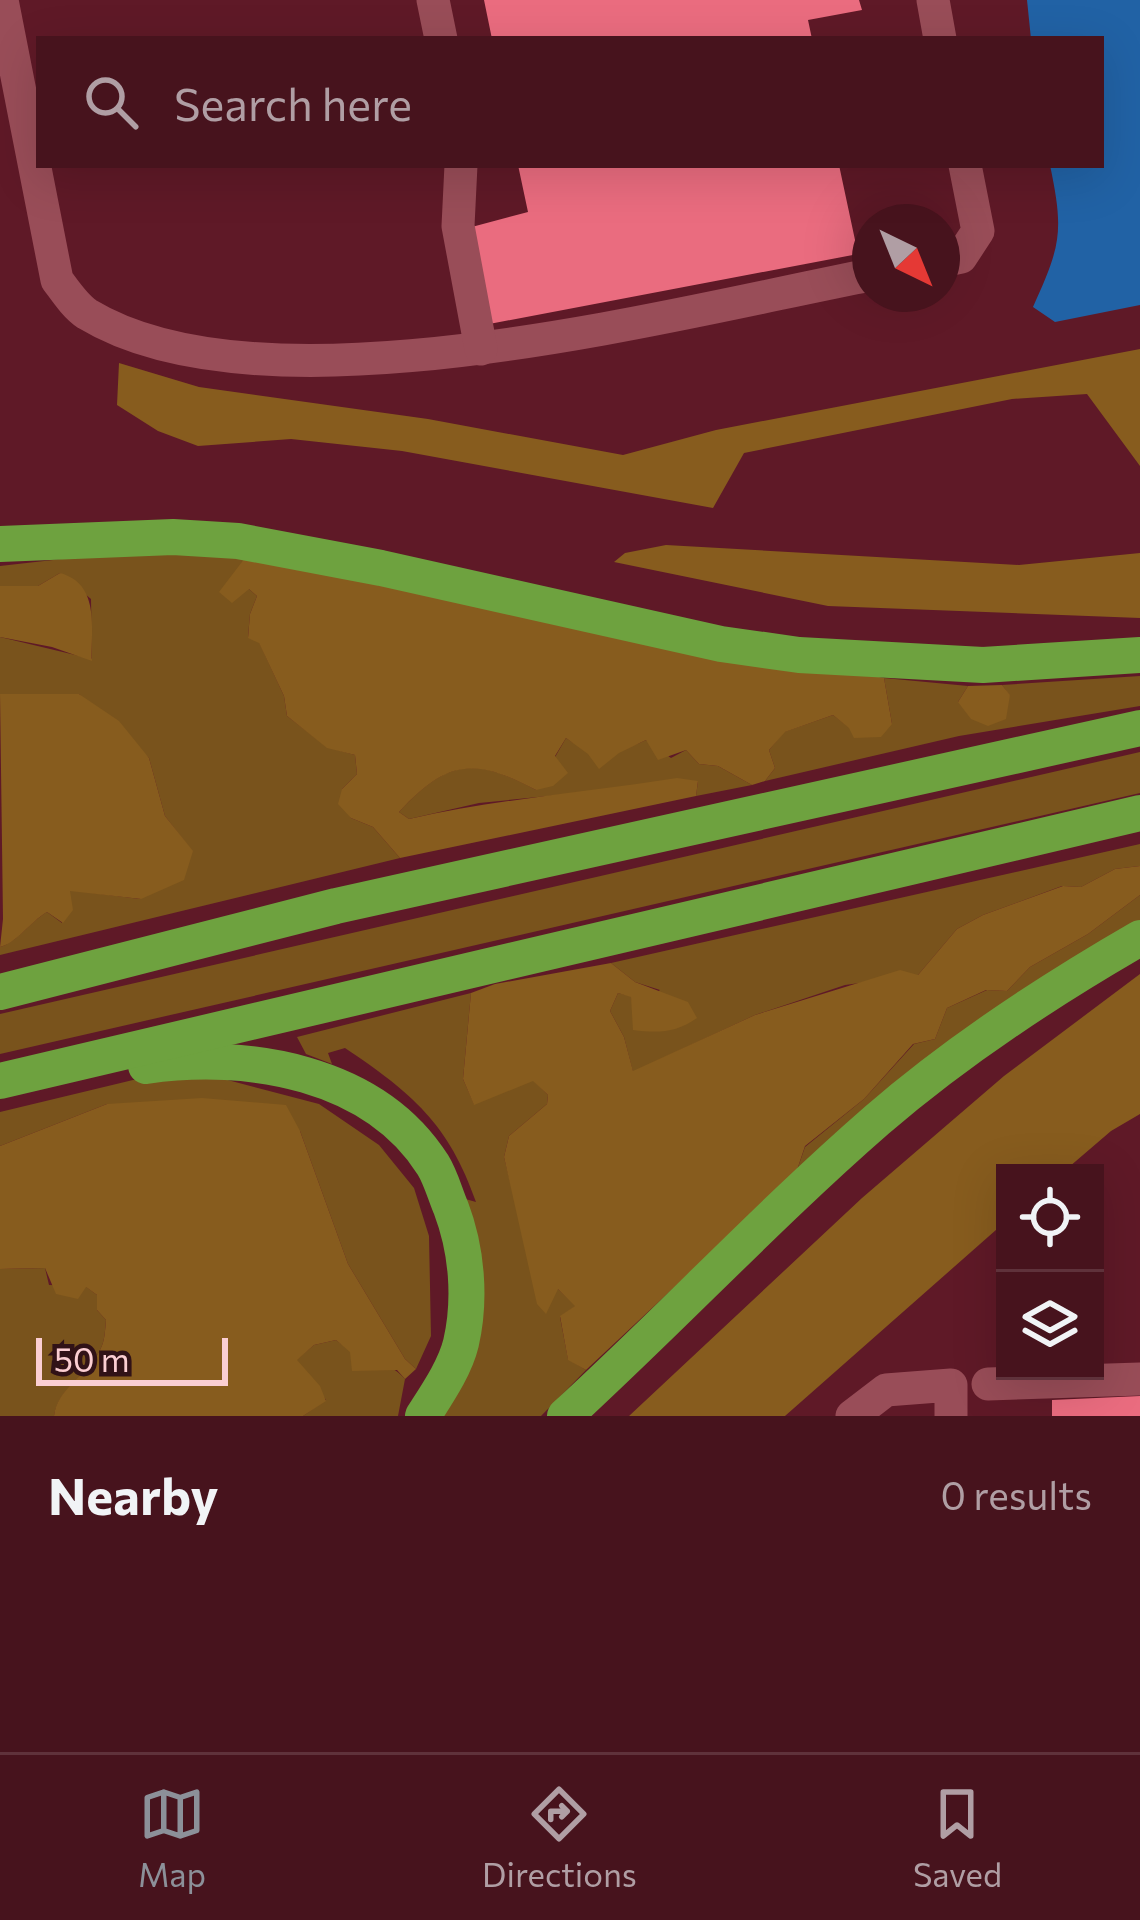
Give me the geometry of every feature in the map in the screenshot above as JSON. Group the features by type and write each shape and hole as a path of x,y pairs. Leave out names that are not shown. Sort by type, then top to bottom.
{"highway":[{"path":"0,548 173,537 238,541 722,644 800,655 982,665 1140,655"},
{"path":"0,992 336,906 1140,728"},
{"path":"0,1083 1140,813"},
{"path":"565,1416 877,1120 971,1046 1140,938"},
{"path":"0,1083 182,1061 246,1064 332,1083 369,1102 404,1129 435,1167 465,1261 460,1346 423,1416"}],"lane":[{"path":"2,0 57,280 88,315 132,334 226,358 349,359 481,349 852,277"},
{"path":"434,0 440,36"},
{"path":"933,0 939,36"},
{"path":"461,168 458,226 481,349"},
{"path":"960,257 977,231 966,168"},
{"path":"988,1384 1140,1379"},
{"path":"852,1416 886,1390 951,1385 951,1416"}],"shaded area":[{"path":"1140,349 1140,466 1087,394 1012,399 744,453 713,508 402,451 291,439 198,446 158,431 117,405 119,363 199,387 428,419 623,455 716,430"},
{"path":"666,545 1019,565 1140,553 1140,618 828,606 614,562 625,553"},
{"path":"106,554 248,554 249,589 257,596 248,637 259,642 284,696 287,716 327,747 355,755 357,774 342,789 351,818 373,827 400,858 0,955 0,947 47,912 62,923 70,890 140,899 192,851 165,816 149,758 79,694 0,694 0,637 92,659 91,599 60,573 38,586 0,586 0,566"},
{"path":"248,554 884,678 892,724 881,737 854,738 833,715 785,732 769,750 775,768 765,781 752,785 718,766 699,764 686,750 658,760 646,740 599,769 566,738 555,756 568,773 553,786 536,790 495,772 462,769 432,782 399,812 409,819 677,778 698,781 696,796 400,858 373,827 351,818 338,804 342,789 357,774 355,755 327,748 287,716 284,696 259,643 248,638 257,596 249,589 232,603 219,592"},
{"path":"60,573 82,587 91,608 92,661 0,637 0,586 38,586"},
{"path":"1140,676 1140,706 959,736 765,781 775,768 769,750 784,732 833,715 850,728 892,724 884,678 968,686 958,702 1010,696 1002,685"},
{"path":"1002,685 1010,695 1006,719 988,726 971,719 958,702 968,686"},
{"path":"0,694 79,694 119,721 149,758 165,816 193,851 184,880 141,899 70,891 73,910 63,923 47,912 0,947"},
{"path":"566,738 596,751 624,749 646,740 671,758 686,750 699,764 718,766 752,785 696,796 698,781 479,803 409,819 399,812 432,782 462,769 495,772 536,790"},
{"path":"1140,752 1140,793 0,1054 0,1014"},
{"path":"1140,844 1140,866 1115,869 1081,887 1062,886 957,929 918,975 845,985 755,1015 633,1072 624,1037 610,1011 618,993 631,996 634,1010 660,990 635,982 611,963"},
{"path":"1140,866 1140,895 1088,934 1030,967 1007,991 986,990 947,1008 935,1039 913,1044 864,1099 805,1146 796,1173 586,1370 568,1360 560,1316 575,1306 558,1289 546,1314 537,1304 504,1157 509,1136 547,1104 548,1095 533,1081 474,1105 463,1079 471,993 495,984 611,963 635,982 688,1002 697,1018 682,1027 633,1030 631,997 618,993 610,1011 624,1037 633,1071 755,1015 900,970 918,975 957,929 983,915 1063,886 1081,887 1115,869"},
{"path":"1140,895 1140,921 796,1173 805,1147 864,1099 914,1044 935,1039 947,1008 987,990 1007,991 1030,967 1088,934"},
{"path":"1140,974 1140,1114 1111,1131 1072,1164 996,1164 996,1230 785,1416 629,1416 862,1198 1004,1076"},
{"path":"471,993 463,1079 474,1104 533,1080 548,1095 547,1104 509,1136 504,1157 516,1205 557,1288 576,1306 560,1317 568,1359 586,1370 541,1416 439,1416 482,1312 484,1283 462,1198 476,1202 454,1151 409,1096 345,1048 328,1053 332,1064 306,1054 297,1037"},
{"path":"220,1078 319,1104 379,1145 414,1188 429,1236 431,1336 416,1369 405,1359 348,1264 300,1131 107,1104 0,1146 0,1112 133,1080"},
{"path":"202,1098 286,1105 348,1264 405,1359 416,1369 405,1379 397,1370 352,1371 350,1352 336,1340 314,1345 297,1360 320,1386 326,1401 303,1416 54,1416 66,1390 100,1350 106,1320 97,1310 97,1295 86,1287 78,1299 56,1294 45,1268 0,1269 0,1146 107,1104"},
{"path":"45,1268 49,1285 85,1286 97,1295 97,1310 106,1320 103,1343 61,1398 54,1416 0,1416 0,1269"},
{"path":"336,1340 405,1379 398,1416 303,1416 326,1400 296,1360 314,1345"}],"water":[{"path":"1027,0 1140,0 1140,305 1055,322 1033,307 1057,238 1050,168 1104,168 1104,36 1031,36"}],"building":[{"path":"484,0 859,0 862,10 808,20 811,36 491,36"},
{"path":"519,168 840,168 852,226 852,255 484,325 468,228 528,212"},
{"path":"1140,1396 1140,1416 1052,1416 1052,1400"}]}
